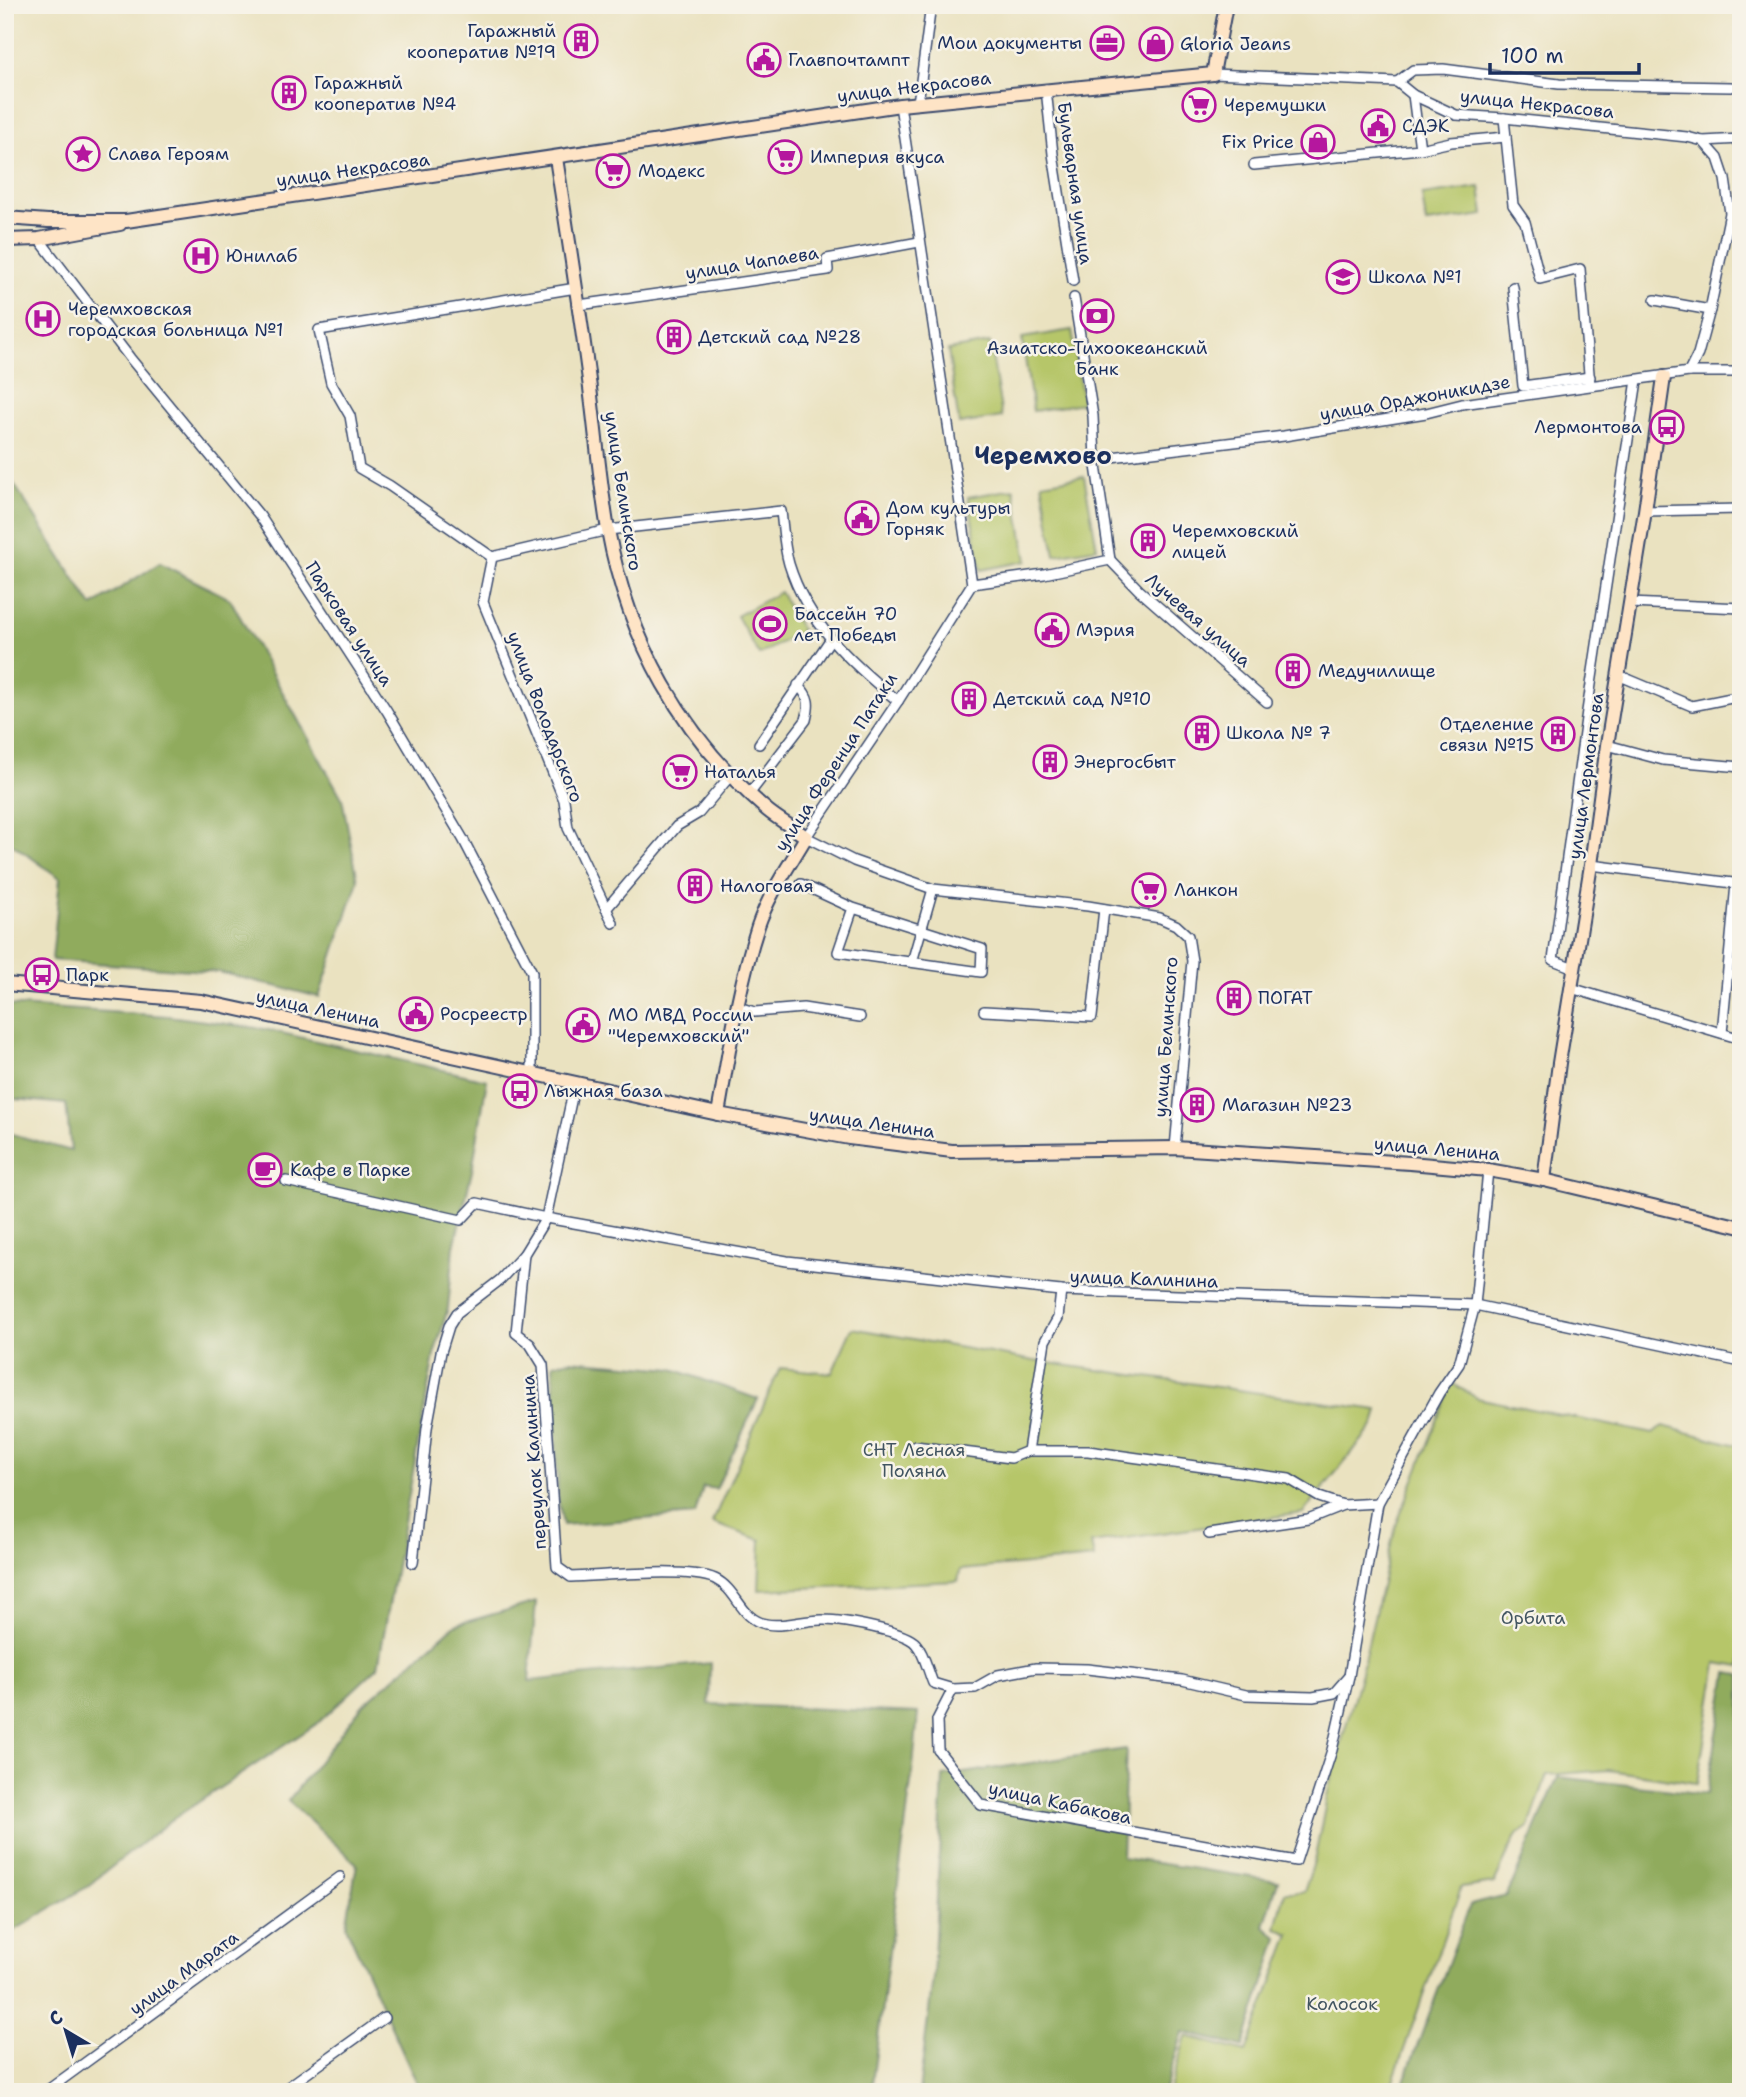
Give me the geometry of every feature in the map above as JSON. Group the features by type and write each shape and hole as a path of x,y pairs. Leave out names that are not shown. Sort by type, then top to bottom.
{"main road":[{"path":"1213,74 1226,5"},
{"name":"улица Некрасова","path":"5,218 126,221 900,105 1213,74"},
{"name":"улица Белинского","path":"556,158 579,305 608,530 620,583 657,675 676,708 711,755 731,775 769,811 806,837"},
{"name":"улица Некрасова","path":"5,240 40,239 116,226 126,221"},
{"name":"улица Лермонтова","path":"1544,1180 1664,377"},
{"name":"улица Ференца Патаки","path":"718,1115 738,1007 758,926 777,886 806,837"},
{"name":"улица Ленина","path":"5,984 201,1002 786,1128 952,1151 1175,1148 1488,1170 1544,1180 1741,1227"}],"street":[{"path":"918,103 931,5"},
{"path":"1397,82 1413,70 1443,69 1559,84 1731,87"},
{"name":"улица Некрасова","path":"1213,74 1397,82 1413,95 1456,115 1687,137 1703,141 1741,139"},
{"name":"Бульварная улица","path":"1046,89 1073,281"},
{"path":"1413,95 1420,149"},
{"path":"900,105 972,584 1044,574 1110,560 1095,459 1093,416 1074,298"},
{"path":"1504,118 1513,205 1525,222 1540,279 1580,269 1590,381 1523,386 1513,287"},
{"path":"1254,165 1420,149 1451,142 1506,137"},
{"path":"1689,372 1698,354 1710,310 1730,213 1725,179 1718,158 1703,141"},
{"name":"Парковая улица","path":"40,239 130,358 260,516 387,711 463,839 533,972 532,1072"},
{"name":"улица Чапаева","path":"579,305 828,270 827,259 919,243"},
{"path":"576,288 319,330 331,383 350,416 359,468 390,486 492,557 608,530 781,511 788,563 802,595 830,640 861,672 898,701"},
{"path":"1655,300 1710,310"},
{"name":"улица Орджоникидзе","path":"1095,459 1284,436 1426,413 1590,381 1637,380 1689,372 1741,372"},
{"path":"1574,968 1553,960 1637,380"},
{"path":"1645,511 1741,509"},
{"name":"улица Володарского","path":"492,557 483,602 564,800 568,828 613,923"},
{"name":"Лучевая улица","path":"1110,560 1139,590 1267,702"},
{"name":"улица Ференца Патаки","path":"806,837 898,701 972,584"},
{"path":"1630,603 1741,607"},
{"path":"759,744 830,640"},
{"path":"1618,675 1692,706 1741,696"},
{"path":"750,793 806,720 810,705 808,695 798,685"},
{"path":"1607,745 1663,761 1741,767"},
{"path":"606,909 677,827 698,814 731,775"},
{"name":"улица Белинского","path":"806,837 854,861 933,888 1104,909 1160,918 1176,925 1188,936 1192,961 1175,1148"},
{"path":"1591,865 1738,884 1722,1033"},
{"path":"801,884 853,908 982,949 981,972 838,952 853,908"},
{"path":"912,962 933,888"},
{"path":"984,1010 1093,1017 1104,909"},
{"path":"1571,988 1741,1039"},
{"path":"738,1007 755,1012 803,1009 860,1017"},
{"path":"413,1563 427,1428 441,1352 449,1326 457,1313 500,1280 524,1254 546,1218 575,1083"},
{"path":"953,1689 975,1688 998,1675 1035,1668 1087,1669 1182,1680 1246,1695 1313,1697 1334,1693 1349,1676 1378,1503 1439,1393 1460,1364 1475,1305 1488,1170"},
{"name":"улица Калинина","path":"286,1181 461,1220 477,1203 788,1261 1061,1292 1475,1305 1741,1362"},
{"name":"переулок Калинина","path":"524,1254 516,1333 530,1343 543,1365 557,1567 571,1577 691,1573 723,1584 733,1593 749,1618 767,1625 824,1620 901,1633 916,1643 933,1683 953,1689"},
{"path":"1028,1451 1045,1341 1058,1318 1061,1292"},
{"path":"915,1446 1010,1458 1028,1451 1088,1451 1289,1479 1319,1497 1343,1504 1378,1503"},
{"path":"1209,1534 1308,1519 1343,1504"},
{"name":"улица Кабакова","path":"953,1689 937,1720 938,1750 981,1805 1104,1829 1296,1861 1332,1750 1349,1676"},
{"name":"улица Марата","path":"45,2092 340,1877"},
{"path":"281,2092 384,2018"}],"green space":[{"path":"1480,187 1484,215 1426,223 1422,195"},
{"path":"1072,330 1083,403 1033,411 1022,338"},
{"path":"990,343 1002,417 959,424 948,350"},
{"path":"5,470 92,606 160,563 230,599 342,798 358,881 319,997 219,972 52,960 60,878 5,839"},
{"path":"1084,476 1097,548 1055,555 1042,483"},
{"path":"1014,489 1027,561 981,570 968,497"},
{"name":"Бассейн 70 лет Победы","path":"780,592 802,631 759,655 737,616"},
{"path":"5,1005 168,1016 264,1029 487,1080 472,1171 454,1247 448,1308 434,1355 378,1667 318,1723 170,1821 85,1888 5,1936 5,1132 71,1151 66,1104 5,1098"},
{"name":"СНТ Лесная Поляна","path":"852,1328 1034,1361 1378,1410 1374,1425 1303,1513 1091,1543 1094,1558 960,1570 958,1581 759,1590 761,1540 712,1523 780,1368 832,1373"},
{"path":"570,1360 673,1369 758,1399 716,1489 703,1487 695,1515 563,1525 558,1499 553,1364"},
{"name":"Орбита","path":"1452,1383 1477,1398 1653,1434 1663,1426 1741,1446 1741,1667 1717,1663 1697,1783 1609,1770 1547,1775 1529,1827 1517,1834 1494,1883 1461,1888 1389,2092 1169,2092 1186,2036 1246,2052 1290,1934 1276,1928 1285,1892 1304,1892 1314,1862 1330,1782 1362,1669 1395,1528"},
{"path":"536,1602 529,1681 710,1663 709,1704 918,1713 871,2092 421,2092 346,1926 357,1864 288,1801 363,1705 455,1625"},
{"path":"1727,1673 1741,1675 1741,2092 1400,2092 1470,1905 1507,1896 1558,1777 1707,1794"},
{"path":"1126,1749 1122,1858 1278,1881 1264,1926 1278,1938 1243,2047 1183,2032 1164,2092 919,2092 933,1978 943,1776"}],"place":[{"name":"Гаражный кооператив №19","path":"581,41"},
{"name":"Мои документы","path":"1107,43"},
{"name":"Gloria Jeans","path":"1156,44"},
{"name":"Главпочтампт","path":"764,60"},
{"name":"Гаражный кооператив №4","path":"289,93"},
{"name":"Черемушки","path":"1199,105"},
{"name":"СДЭК","path":"1378,126"},
{"name":"Fix Price","path":"1318,142"},
{"name":"Слава Героям","path":"83,154"},
{"name":"Империя вкуса","path":"785,157"},
{"name":"Модекс","path":"613,171"},
{"name":"Юнилаб","path":"201,256"},
{"name":"Школа №1","path":"1343,277"},
{"name":"Азиатско-Тихоокеанский Банк","path":"1097,316"},
{"name":"Черемховская городская больница №1","path":"43,319"},
{"name":"Детский сад №28","path":"674,337"},
{"name":"Лермонтова","path":"1667,427"},
{"name":"Дом культуры Горняк","path":"862,518"},
{"name":"Черемховский лицей","path":"1148,541"},
{"name":"Бассейн 70 лет Победы","path":"770,624"},
{"name":"Мэрия","path":"1052,630"},
{"name":"Медучилище","path":"1293,671"},
{"name":"Детский сад №10","path":"969,699"},
{"name":"Школа № 7","path":"1202,733"},
{"name":"Отделение связи №15","path":"1558,734"},
{"name":"Энергосбыт","path":"1050,762"},
{"name":"Наталья","path":"680,772"},
{"name":"Налоговая","path":"695,886"},
{"name":"Ланкон","path":"1149,890"},
{"name":"Парк","path":"42,975"},
{"name":"ПОГАТ","path":"1234,998"},
{"name":"Росреестр","path":"416,1014"},
{"name":"МО МВД России \"Черемховский\"","path":"583,1025"},
{"name":"Лыжная база","path":"520,1091"},
{"name":"Магазин №23","path":"1197,1105"},
{"name":"Кафе в Парке","path":"265,1170"}],"district":[{"name":"Черемхово","path":"1043,456"}],"park label":[{"name":"Колосок","path":"1342,2004"}]}
